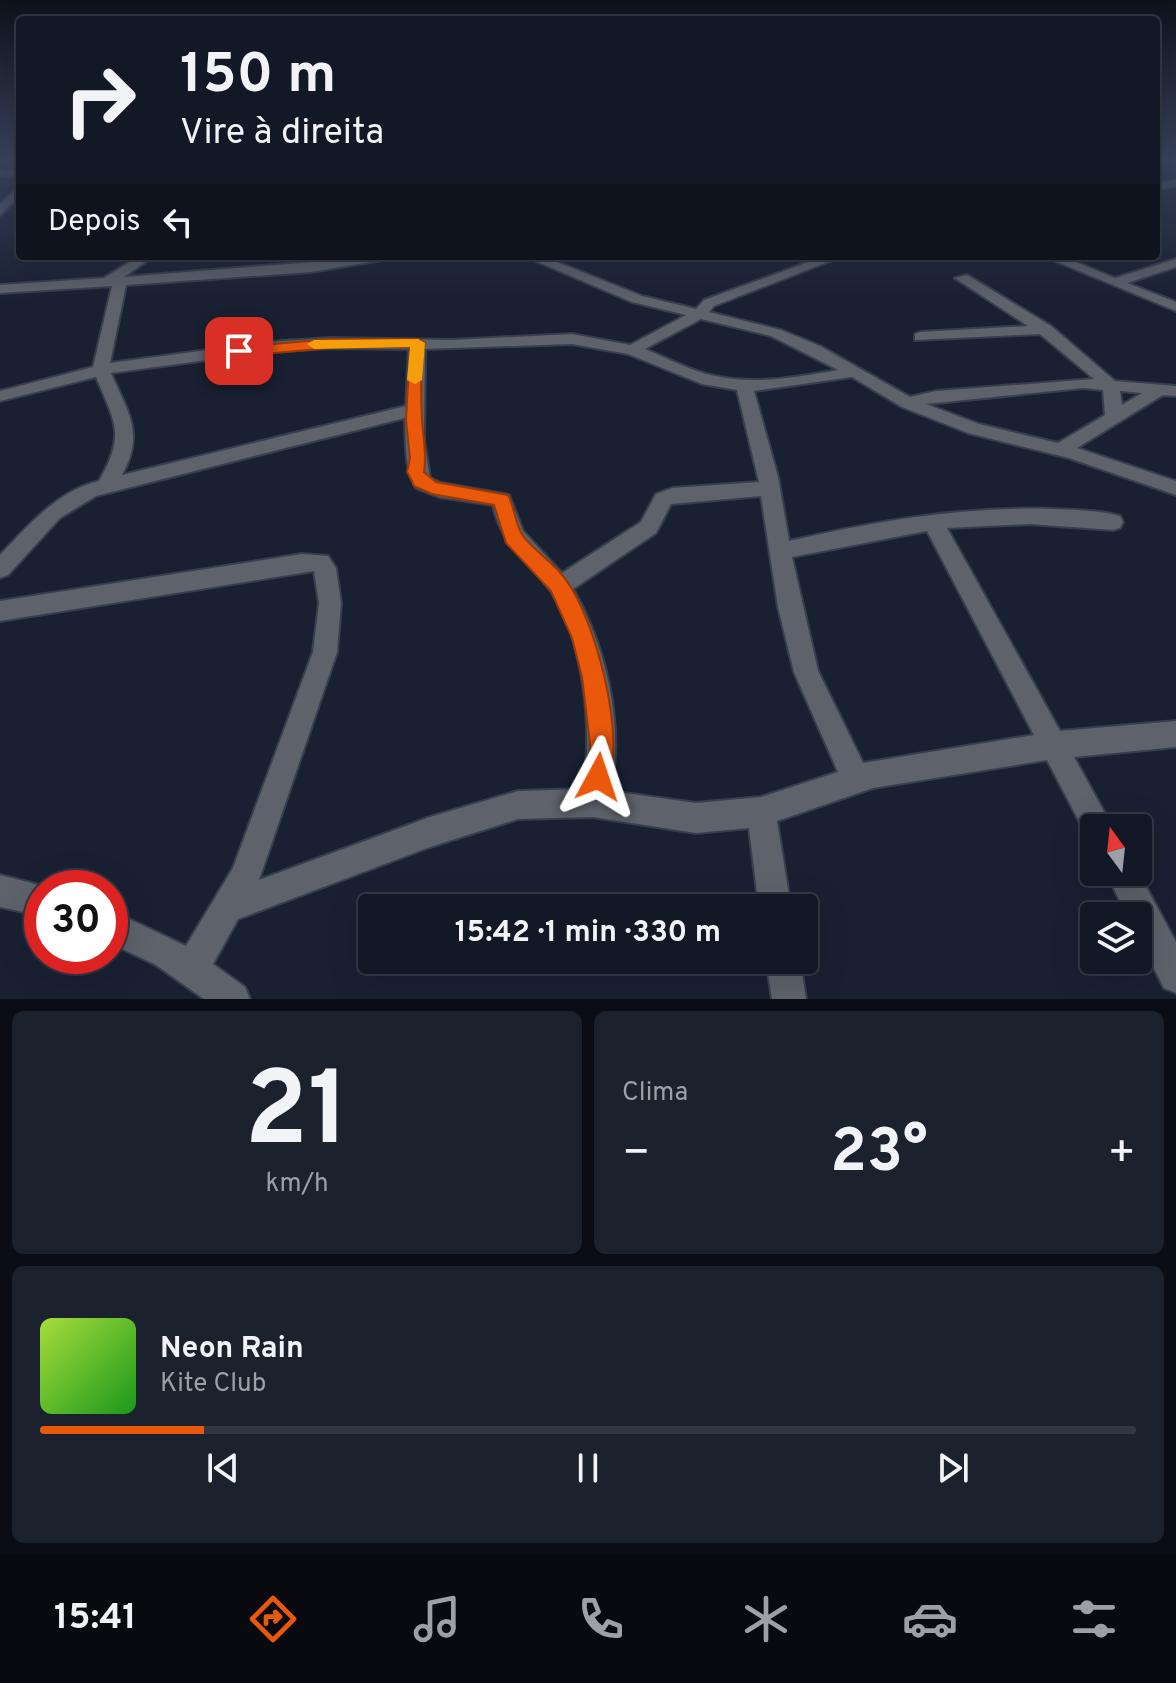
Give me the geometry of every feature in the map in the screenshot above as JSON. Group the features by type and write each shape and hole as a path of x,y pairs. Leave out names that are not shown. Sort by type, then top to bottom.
{"street":[{"path":"106,486 123,456 126,444 121,417 101,369 113,282 143,260"},
{"path":"0,289 311,268 358,260"},
{"path":"540,260 637,299 776,333 814,349 908,403 974,429 1060,450 1176,488"},
{"path":"632,350 699,314 709,303 826,260"},
{"path":"1059,260 1176,307"},
{"path":"1115,282 1176,263"},
{"path":"962,278 1046,329 1111,386 1114,416"},
{"path":"920,337 1046,329"},
{"path":"0,396 101,369 268,347 452,345 572,339 632,350 708,380 744,386 783,384 855,372"},
{"path":"418,343 414,361 414,410 418,458 416,472 420,481 432,487 502,500 513,538 559,586 583,638 593,677 604,752 593,803"},
{"path":"908,403 936,396 1083,383 1168,391"},
{"path":"744,386 770,488 806,672 856,779"},
{"path":"1060,450 1114,416 1168,391"},
{"path":"0,569 53,513 73,498 106,486 414,410"},
{"path":"559,586 649,527 663,499 695,493 770,488"},
{"path":"780,551 934,524 1022,515 1069,515 1113,522"},
{"path":"934,524 1091,814"},
{"path":"0,611 302,563 320,562 325,568 330,603 325,652 245,877 191,970"},
{"path":"228,907 430,832 518,805 593,803 696,818 761,812 856,779 1054,745 1176,734"},
{"path":"761,812 773,894"},
{"path":"1128,886 1176,976"},
{"path":"0,891 24,896"},
{"path":"128,934 168,953 233,999"},
{"path":"785,974 789,999"}],"slow traffic":[{"path":"314,344 418,343 414,361 415,380"}],"route":[{"path":"239,351 330,343 418,343 414,361 416,472 420,481 432,487 502,500 513,538 559,586 583,638 593,677 604,752 598,777"}]}
